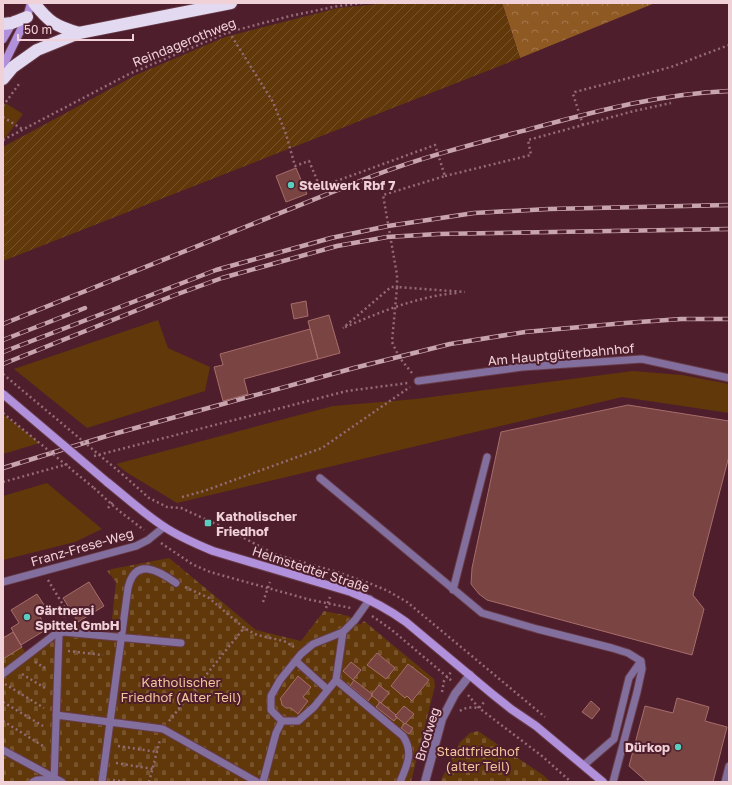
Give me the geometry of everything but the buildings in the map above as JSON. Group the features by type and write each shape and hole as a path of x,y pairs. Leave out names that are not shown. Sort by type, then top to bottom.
{"highway":[{"path":"3,79 13,68 37,50 79,33 231,3"},
{"path":"8,23 30,7 61,28 79,33"}],"main road":[{"path":"3,66 30,7"},
{"path":"3,39 8,23"},
{"name":"Helmstedter Straße","path":"3,394 137,507 164,527 197,544 213,550 351,592 370,599 388,609 406,622 511,709 536,726 603,782"}],"street":[{"name":"Brodweg","path":"425,782 442,719 455,694 470,675"}],"lane":[{"name":"Am Hauptgüterbahnhof","path":"418,381 522,367 642,359 729,378"},
{"path":"453,590 487,457"},
{"path":"320,478 482,613 612,648 628,653 641,661"},
{"name":"Franz-Frese-Weg","path":"3,582 136,546 152,537 164,527"},
{"path":"102,782 130,578 135,572 144,569 153,569 162,573 176,583"},
{"path":"343,632 336,680 327,689 314,707 298,721 282,721 272,710 271,696 280,680 301,654 313,644 343,632 362,611 370,599"},
{"path":"54,780 58,650 61,633"},
{"path":"3,674 54,635 61,633 181,643"},
{"path":"296,661 327,689"},
{"path":"584,765 614,739 629,678 641,661"},
{"path":"613,782 637,692 642,668 641,661"},
{"path":"336,680 403,736 408,744 410,756 400,782"},
{"path":"56,715 163,729 257,782"},
{"path":"263,782 276,733 282,721"},
{"path":"3,750 54,780"},
{"path":"725,782 729,766"},
{"path":"33,782 37,780 54,780 62,782"}],"path":[{"name":"Reindagerothweg","path":"3,140 129,74 229,32 290,16 338,6 363,3"},
{"path":"229,32 273,102 286,134 295,166 309,161 320,187 435,145 446,176"},
{"path":"583,125 573,94 575,92 665,69 729,45"},
{"path":"418,381 399,356 392,342 397,275 383,195 446,176 531,155 528,140 634,111 671,103"},
{"path":"3,117 23,129"},
{"path":"391,287 397,287 466,292 442,294 395,307 343,328 391,287"},
{"path":"3,374 122,474"},
{"path":"94,456 347,391 418,381"},
{"path":"182,497 204,491 322,448 418,381"},
{"path":"3,413 94,488 118,510 152,537 192,564 210,572 310,600 362,611 392,630 446,677"},
{"path":"3,482 71,463"},
{"path":"227,534 230,527"},
{"path":"43,571 65,608 61,633"},
{"path":"263,602 270,582"},
{"path":"176,583 209,598 244,628 257,635 284,641 294,647 301,654"},
{"path":"149,782 163,729 244,628"},
{"path":"58,650 103,655"},
{"path":"11,668 45,688"},
{"path":"3,683 44,708"},
{"path":"473,700 479,708 542,756 571,782"},
{"path":"3,702 43,726"},
{"path":"456,715 462,709 470,707 479,708"},
{"path":"3,721 43,746"},
{"path":"107,744 157,752"},
{"path":"105,762 153,769"}],"green space":[{"path":"387,3 502,3 520,58 3,261 3,147 136,75 225,37 338,8"},
{"path":"502,3 655,3 520,58"},
{"path":"3,103 23,114 3,141"},
{"path":"158,320 168,348 210,367 205,391 87,428 14,369"},
{"path":"633,371 682,375 729,384 729,413 622,397 177,503 126,472 116,464 333,406 416,399"},
{"path":"3,414 40,443 3,454"},
{"path":"47,483 102,529 75,542 3,560 3,496"},
{"name":"Katholischer Friedhof (Alter Teil)","path":"169,558 256,630 301,641 324,611 349,616 360,625 364,621 434,679 435,686 411,782 3,782 3,638 13,632 25,652 56,630 61,624 111,628 116,582 107,571"},
{"name":"Stadtfriedhof (alter Teil)","path":"478,731 551,782 440,782 460,742 470,733"}],"railway":[{"path":"3,324 370,177 406,164 478,143 621,106 674,96 729,91"},
{"path":"3,352 216,270 331,238 388,226 474,213 549,209 729,205"},
{"path":"3,364 175,295 222,278 337,246 387,237 438,234 729,229"},
{"path":"3,340 85,308"},
{"path":"3,468 110,435 354,368 450,344 525,332 625,323 681,319 729,319"}],"place":[{"name":"Stellwerk Rbf 7","path":"291,185"},
{"name":"Katholischer Friedhof","path":"208,523"},
{"name":"Gärtnerei Spittel GmbH","path":"27,617"},
{"name":"Dürkop","path":"678,747"}]}
